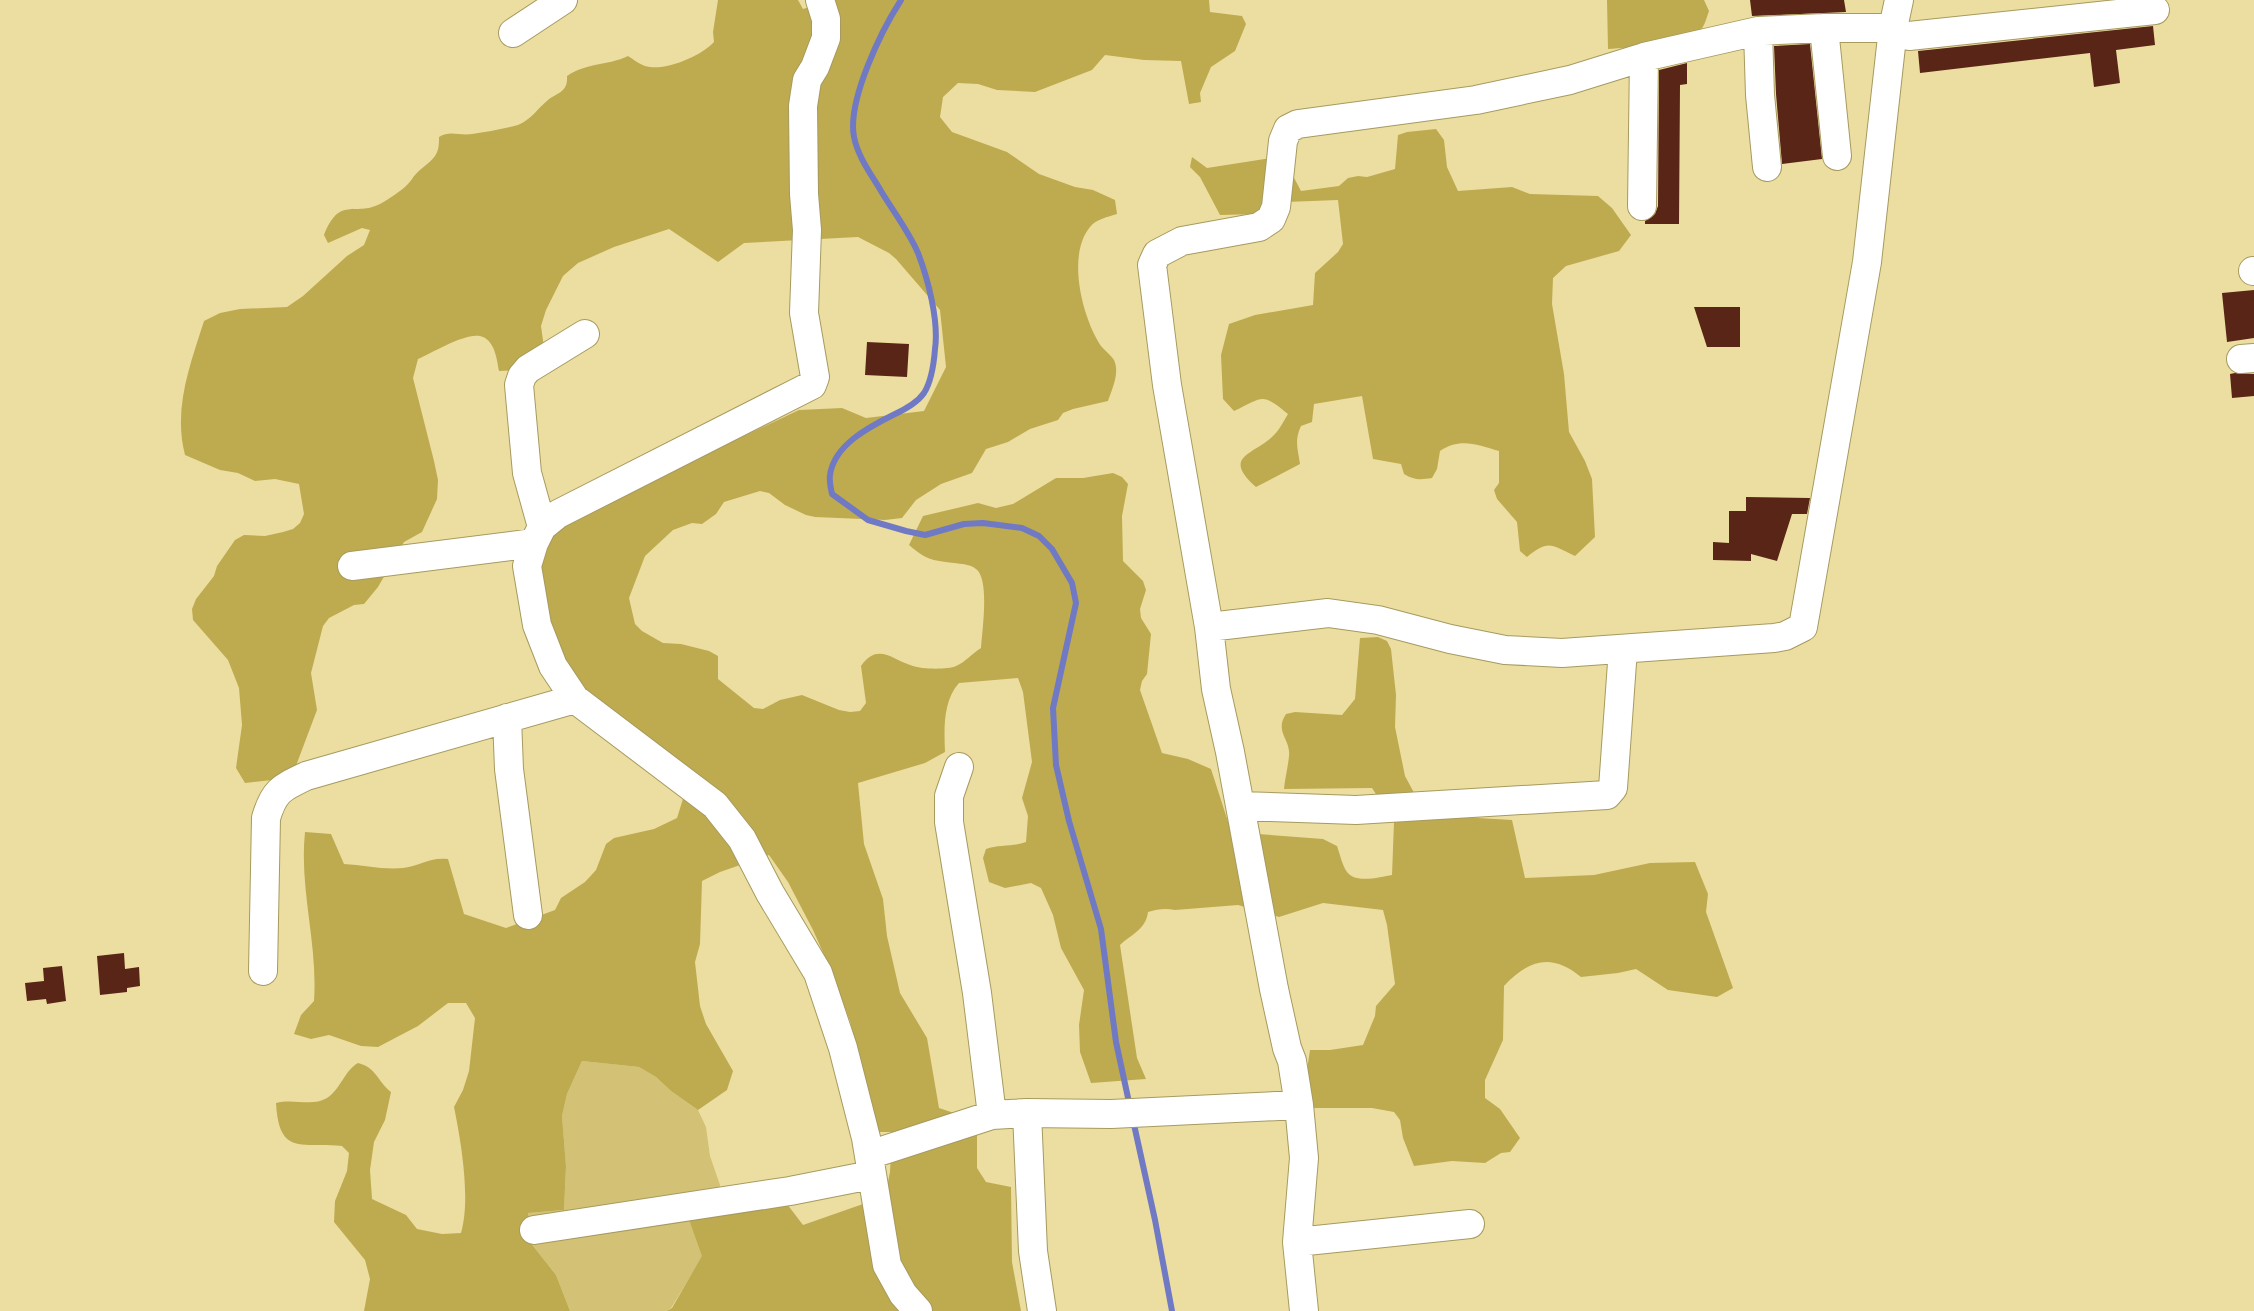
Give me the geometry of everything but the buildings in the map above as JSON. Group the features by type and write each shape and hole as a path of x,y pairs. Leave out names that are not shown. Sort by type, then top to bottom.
{"street":[{"path":"513,33 563,0"},
{"path":"820,0 826,19 826,38 816,67 807,80 803,106 804,194 807,230 804,312 815,377 812,385 558,514 538,535 527,566 537,625 553,666 575,699 716,805 742,839 770,893 818,973 855,1092 887,1265 903,1294 918,1311"},
{"path":"1209,627 1328,613 1378,620 1450,639 1505,650 1562,653 1774,638 1796,631 1805,623 1867,262 1893,28 1898,0"},
{"path":"1304,1311 1297,1242 1304,1158 1299,1105 1292,1061 1287,1048 1274,989 1216,689 1209,627 1168,384 1152,265 1157,254 1182,241 1259,227 1270,219 1276,207 1283,141 1288,129 1298,124 1476,100 1570,80 1644,57 1758,31 1824,28 1893,28 1900,34 1909,36 2155,10"},
{"path":"1824,28 1838,156"},
{"path":"1758,31 1760,95 1767,167"},
{"path":"1642,206 1644,57"},
{"path":"538,535 527,473 520,385 522,376 528,369 585,334"},
{"path":"352,566 538,535"},
{"path":"1240,806 1356,810 1607,795 1613,788 1623,649"},
{"path":"263,971 266,818 272,799 285,786 306,776 575,699"},
{"path":"507,718 509,769 528,915"},
{"path":"959,767 949,796 948,822 978,992 992,1115"},
{"path":"534,1230 790,1191 870,1165 992,1115 1027,1113 1111,1114 1299,1105"},
{"path":"1027,1113 1033,1251 1042,1311"},
{"path":"1297,1242 1470,1224"}],"shaded area":[{"path":"718,0 798,0 803,9 832,0 1209,0 1210,12 1242,16 1246,24 1235,51 1211,67 1200,93 1201,102 1189,104 1181,61 1144,60 1105,55 1092,70 1035,92 997,90 978,84 958,83 943,97 940,117 952,132 1007,152 1039,174 1075,187 1093,190 1115,200 1117,214 1095,222 1083,239 1079,254 1078,270 1083,304 1088,320 1101,346 1113,358 1116,365 1115,381 1108,401 1073,409 1063,413 1058,420 1030,429 1008,442 986,449 972,473 941,484 916,500 902,518 885,520 815,517 785,505 769,493 760,491 724,502 716,514 702,524 692,523 673,530 645,556 629,598 635,624 642,631 663,643 681,644 709,651 718,656 718,679 754,708 763,709 780,700 802,695 839,710 860,711 866,703 861,666 873,655 886,655 917,667 941,669 959,665 981,648 984,594 980,575 974,567 929,558 920,554 909,545 923,516 978,503 996,508 1013,504 1056,478 1083,478 1113,473 1122,477 1128,484 1122,516 1123,561 1143,581 1146,590 1140,609 1141,618 1151,634 1147,674 1142,681 1140,690 1162,753 1188,759 1211,769 1230,828 1258,834 1323,839 1337,846 1344,866 1351,876 1368,879 1392,875 1394,822 1372,788 1284,789 1289,756 1288,745 1282,731 1283,720 1286,714 1295,712 1342,715 1355,699 1360,638 1378,637 1387,641 1391,649 1396,695 1395,727 1405,776 1426,815 1512,820 1525,878 1594,875 1650,863 1695,862 1708,894 1706,912 1733,988 1717,997 1668,990 1636,969 1581,977 1560,964 1541,962 1522,970 1504,986 1503,1040 1485,1080 1485,1098 1500,1109 1520,1138 1510,1152 1501,1153 1485,1163 1452,1161 1414,1166 1403,1138 1400,1120 1394,1112 1372,1108 1314,1108 1307,1070 1310,1050 1330,1050 1363,1045 1375,1016 1376,1006 1395,984 1387,925 1383,910 1323,903 1279,917 1238,905 1158,910 1148,912 1147,918 1138,931 1120,945 1137,1058 1146,1079 1091,1083 1080,1052 1079,1025 1084,990 1061,948 1053,915 1041,888 1031,883 1005,888 989,882 983,858 986,849 1026,842 1028,816 1022,798 1032,762 1023,692 1018,678 959,683 947,706 945,752 925,763 858,783 864,844 883,899 887,936 900,993 927,1038 939,1108 957,1114 977,1135 977,1168 986,1182 1011,1187 1012,1262 1021,1311 667,1311 672,1308 702,1256 687,1214 787,1204 803,1225 863,1204 886,1192 890,1172 892,1132 878,1132 850,1021 830,968 788,882 769,855 720,872 702,881 700,944 695,962 700,1006 706,1024 733,1071 727,1090 698,1110 671,1091 656,1077 639,1067 582,1061 567,1094 562,1116 566,1166 564,1210 528,1213 530,1242 556,1275 570,1311 364,1311 370,1279 365,1260 334,1222 335,1201 347,1171 349,1153 342,1146 305,1145 288,1139 282,1132 278,1120 276,1103 321,1101 336,1090 353,1066 358,1063 369,1068 391,1092 385,1120 374,1142 370,1170 372,1199 406,1215 417,1229 442,1234 461,1233 464,1219 465,1187 462,1153 454,1107 463,1090 469,1071 475,1018 466,1003 448,1003 418,1026 378,1047 361,1046 329,1035 311,1039 294,1034 301,1015 314,1001 315,980 304,874 305,832 331,834 344,864 396,868 409,867 435,859 448,859 464,914 506,928 555,910 561,898 585,882 596,870 606,844 614,838 654,829 677,818 692,770 633,739 573,679 541,617 532,577 541,543 558,530 592,511 799,410 842,408 866,418 924,411 946,367 940,310 896,259 889,253 858,237 744,243 718,262 669,229 614,247 578,263 563,276 546,310 541,326 547,369 499,371 493,347 487,339 477,336 460,339 418,359 413,378 438,480 437,499 422,532 404,542 378,587 364,604 354,605 329,618 323,626 311,673 317,710 294,771 272,780 245,783 236,768 242,725 239,688 228,660 193,620 192,609 196,599 214,576 217,566 235,540 244,535 265,536 293,529 300,523 304,514 299,484 275,479 255,481 238,473 220,470 185,455 181,421 182,404 189,371 204,321 220,313 240,309 287,307 303,296 347,256 364,245 370,230 362,228 328,243 324,235 336,215 342,211 363,209 380,204 405,187 417,172 435,156 439,145 439,137 447,134 489,131 523,123 548,100 564,89 567,76 582,68 628,56 645,66 653,67 662,67 682,62 701,52 714,42 713,32"},
{"path":"1607,0 1704,0 1709,11 1701,30 1687,38 1653,45 1608,49"},
{"path":"1436,129 1444,140 1447,167 1458,191 1512,187 1530,194 1598,196 1612,208 1631,235 1619,251 1566,266 1553,278 1552,304 1564,374 1569,432 1585,461 1592,479 1595,537 1575,556 1550,546 1540,548 1527,557 1520,551 1517,522 1497,499 1494,490 1499,483 1499,451 1484,446 1455,444 1440,451 1437,469 1432,478 1424,479 1404,474 1401,464 1373,459 1362,396 1314,404 1312,422 1301,426 1298,436 1297,445 1300,464 1256,487 1241,469 1241,463 1244,458 1274,435 1288,414 1272,402 1262,399 1251,402 1234,411 1223,399 1221,355 1229,324 1255,315 1313,305 1315,273 1338,252 1343,244 1338,200 1286,202 1260,214 1220,215 1200,177 1190,167 1192,157 1207,168 1271,158 1292,174 1301,191 1339,186 1348,178 1367,177 1395,169 1398,135 1407,132"},
{"path":"582,1061 639,1067 656,1077 671,1091 698,1110 706,1127 710,1156 720,1185 716,1210 687,1214 703,1256 671,1308 667,1311 570,1311 556,1275 530,1242 528,1213 564,1210 566,1166 562,1116 567,1094"}],"waterway":[{"path":"901,0 884,29 867,67 856,105 853,122 854,137 865,165 910,237 922,263 934,313 936,338 934,360 929,383 918,400 864,431 845,446 838,455 830,475 832,494 868,520 925,535 964,524 983,523 1022,528 1039,536 1052,549 1072,583 1076,603 1053,708 1056,765 1069,821 1101,929 1116,1042 1130,1107"},
{"path":"1133,1120 1155,1220 1172,1311"}]}
